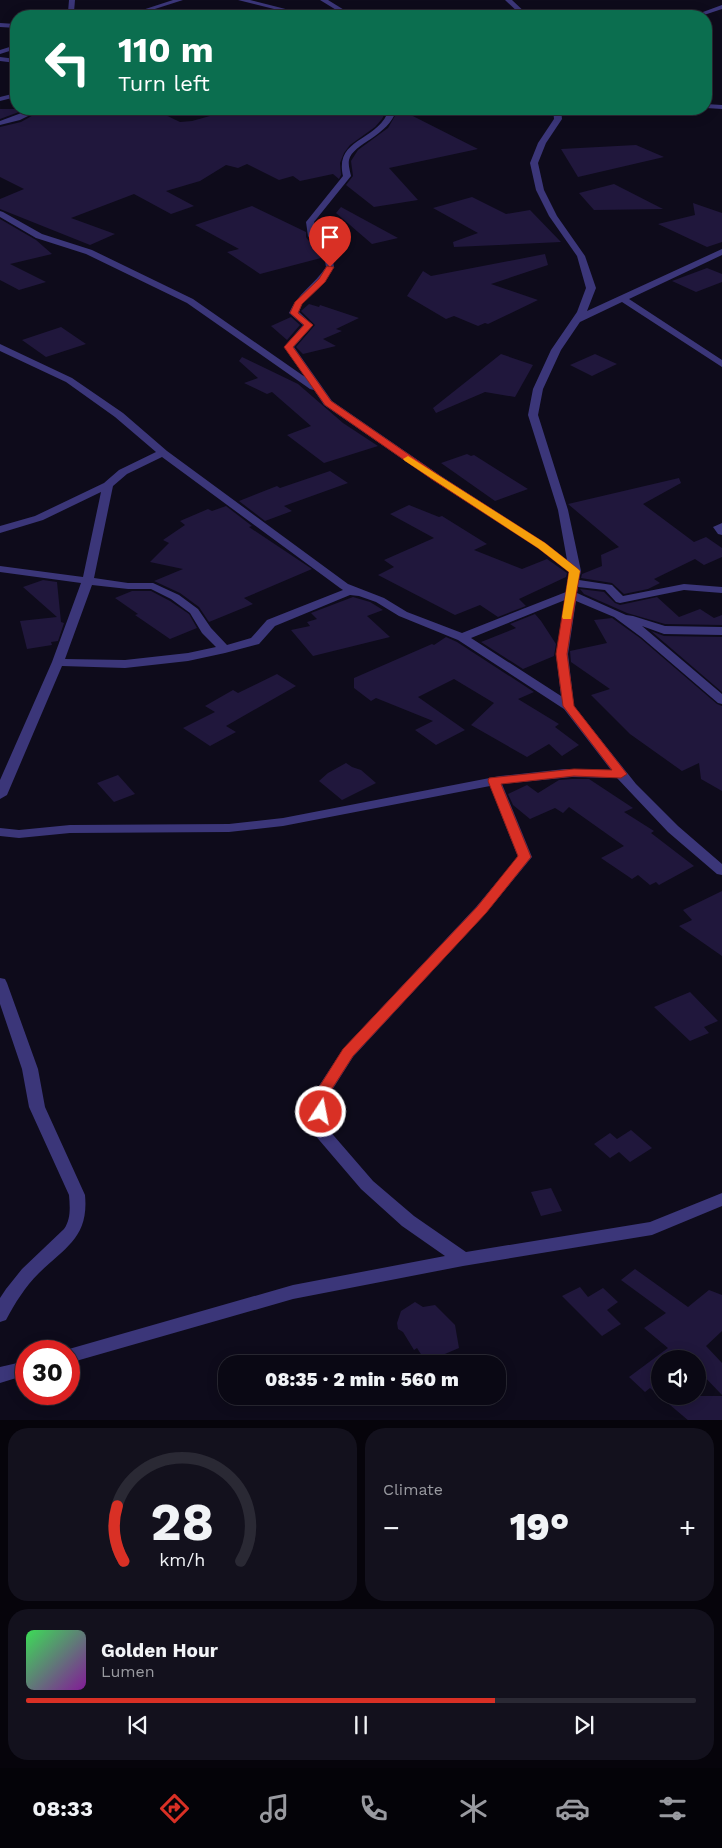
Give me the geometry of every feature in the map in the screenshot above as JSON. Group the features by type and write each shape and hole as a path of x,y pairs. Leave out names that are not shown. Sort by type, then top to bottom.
{"street":[{"path":"148,10 180,0"},
{"path":"241,0 284,10"},
{"path":"323,0 340,10"},
{"path":"508,0 519,10"},
{"path":"0,115 3,122 22,115"},
{"path":"391,115 390,120 383,128 347,155 344,162 347,176 310,222 312,236 329,261 330,267 322,280 298,303 294,313 308,325 289,347 328,403 436,478 541,546 572,583 644,634 722,700"},
{"path":"558,115 558,119 542,143 534,163 540,190 553,216 582,256 591,288 582,312 556,350 538,389 533,416 563,510 572,583 562,654 568,706"},
{"path":"0,214 39,236 89,252 190,301 321,393"},
{"path":"576,320 722,252"},
{"path":"624,299 722,364"},
{"path":"0,347 69,380 119,415 163,453 344,586 380,600 403,614 462,637 568,706 621,774 673,830 722,870"},
{"path":"0,530 39,518 108,485 123,472 163,453"},
{"path":"0,795 58,662 88,579 108,485"},
{"path":"722,526 719,527 722,532"},
{"path":"0,569 88,579 128,586 153,586 175,596 194,611 206,630 225,649"},
{"path":"462,637 572,583 608,587 620,600 684,587 722,590"},
{"path":"58,662 125,664 188,657 255,641 271,623 350,590 380,600"},
{"path":"618,615 664,630 722,630"},
{"path":"0,832 19,834 70,829 229,828 283,822 494,781 574,773 621,774"},
{"path":"463,1259 408,1221 368,1186 320,1130 321,1095 348,1053 481,910 525,857 494,781"},
{"path":"0,984 30,1069 37,1107 77,1195 78,1210 74,1228 62,1244 38,1264 22,1281 4,1306 0,1315"},
{"path":"80,1353 293,1292 463,1259 652,1228 722,1199"},
{"path":"0,1375 15,1371"}],"building":[{"path":"0,109 10,109 11,115 0,119"},
{"path":"33,115 165,115 180,122 214,115 384,115 375,127 350,145 344,153 340,163 341,175 339,179 333,174 300,181 293,176 279,180 247,164 238,168 226,165 200,181 166,191 194,206 171,214 134,194 71,218 115,234 90,245 0,209 0,199 24,189 0,177 0,127 21,122"},
{"path":"396,115 411,115 478,149 389,168 418,200 374,207 346,185 353,176 351,161 358,150 388,128"},
{"path":"636,145 664,157 578,177 561,149"},
{"path":"614,184 663,209 594,210 579,193"},
{"path":"472,197 506,214 530,210 561,242 454,247 453,242 478,233 433,208"},
{"path":"693,203 722,213 722,242 707,247 658,224 695,215"},
{"path":"252,206 306,232 306,237 321,258 260,274 227,252 239,249 195,225"},
{"path":"341,207 398,238 372,244 336,213"},
{"path":"0,219 36,240 52,254 10,264 46,282 19,290 0,280"},
{"path":"321,240 345,252 331,255"},
{"path":"545,254 548,265 491,284 538,300 488,324 485,323 478,326 454,316 446,319 407,296 423,271 431,276"},
{"path":"707,268 722,274 722,282 696,292 672,281"},
{"path":"309,304 319,307 320,305 359,318 336,329 342,331 323,339 336,346 303,354 296,347 315,325 301,311"},
{"path":"291,317 300,325 287,340 271,326"},
{"path":"61,327 86,344 46,357 22,340"},
{"path":"501,354 533,365 515,397 485,392 436,413 433,408"},
{"path":"595,354 617,364 592,376 570,365"},
{"path":"242,357 298,384 343,423 378,446 324,463 287,435 311,426 272,392 267,394 244,383 258,378 239,361"},
{"path":"467,454 474,455 528,489 495,501 441,463"},
{"path":"330,471 348,483 284,506 292,511 265,521 239,501 277,486 280,488"},
{"path":"679,478 681,483 643,504 694,542 706,537 722,548 722,557 704,565 695,559 654,579 660,583 648,589 624,594 612,583 581,578 582,574 602,566 601,555 619,547 568,504"},
{"path":"409,505 439,517 442,516 487,544 474,550 522,569 547,559 567,573 566,577 519,599 526,606 498,617 480,605 455,615 378,575 394,567 384,560 434,538 390,514"},
{"path":"226,506 252,526 249,527 312,569 244,598 253,604 209,622 199,607 180,593 154,581 183,569 150,562 169,543 163,540 185,525 180,521 208,509 212,511"},
{"path":"43,580 57,582 61,622 64,623 58,641 51,642 52,645 27,649 20,621 57,617 23,587"},
{"path":"580,589 604,592 615,603 620,605 657,597 679,617 700,609 714,618 722,615 722,625 665,624 627,613 584,594"},
{"path":"132,591 151,591 170,601 189,614 197,628 170,639 135,615 138,614 115,598"},
{"path":"353,597 370,602 383,610 367,616 390,637 313,656 291,630 310,626 307,622 317,619 311,613"},
{"path":"535,614 556,644 554,656 523,669 481,642 516,628 510,624"},
{"path":"612,618 640,638 717,704 722,706 722,791 701,779 699,763 682,771 630,734 591,695 610,689 571,662 570,651 607,643 594,620"},
{"path":"651,631 664,636 722,637 722,692"},
{"path":"446,637 457,642 534,692 518,699 559,724 555,727 579,745 562,756 549,744 527,757 471,725 494,703 454,679 418,697 465,730 436,745 415,730 433,721 376,698 371,701 354,688 354,678 432,644 434,645"},
{"path":"277,674 296,686 226,726 236,732 210,746 183,728 215,712 205,706 233,690 238,693"},
{"path":"346,763 361,770 376,783 342,800 319,781 328,773"},
{"path":"118,775 135,794 114,802 97,783"},
{"path":"589,779 633,808 624,812 654,831 651,833 694,866 659,885 656,882 650,885 638,875 632,879 601,858 624,846 569,807 563,813 555,808 530,819 513,805 508,794 527,785 538,793 559,780"},
{"path":"722,891 722,956 679,926 692,920 683,910"},
{"path":"690,992 718,1021 704,1027 709,1033 690,1041 654,1007"},
{"path":"631,1130 652,1148 630,1162 619,1152 610,1158 594,1144 610,1133 617,1139"},
{"path":"551,1188 562,1211 541,1216 531,1192"},
{"path":"635,1269 688,1307 709,1290 722,1295 722,1331 706,1346 722,1363 722,1395 706,1378 706,1350 665,1350 668,1348 644,1328 666,1313 621,1280"},
{"path":"580,1287 588,1297 603,1288 618,1302 607,1310 621,1324 602,1336 562,1296"},
{"path":"415,1302 423,1307 435,1305 455,1325 459,1348 442,1355 422,1355 417,1348 414,1350 403,1332 398,1329 397,1323 401,1311"},
{"path":"651,1361 651,1389 645,1392 629,1377"},
{"path":"706,1396 722,1396 722,1420 688,1420 670,1405 706,1405"}],"slow traffic":[{"path":"408,459 541,546 574,571 567,617"}],"route":[{"path":"321,1112 321,1095 348,1053 424,969 481,910 525,857 494,781 574,773 621,774 568,706 562,654 574,571 541,546 436,478 328,403 289,347 308,325 294,313 298,303 322,280 330,267"}]}
